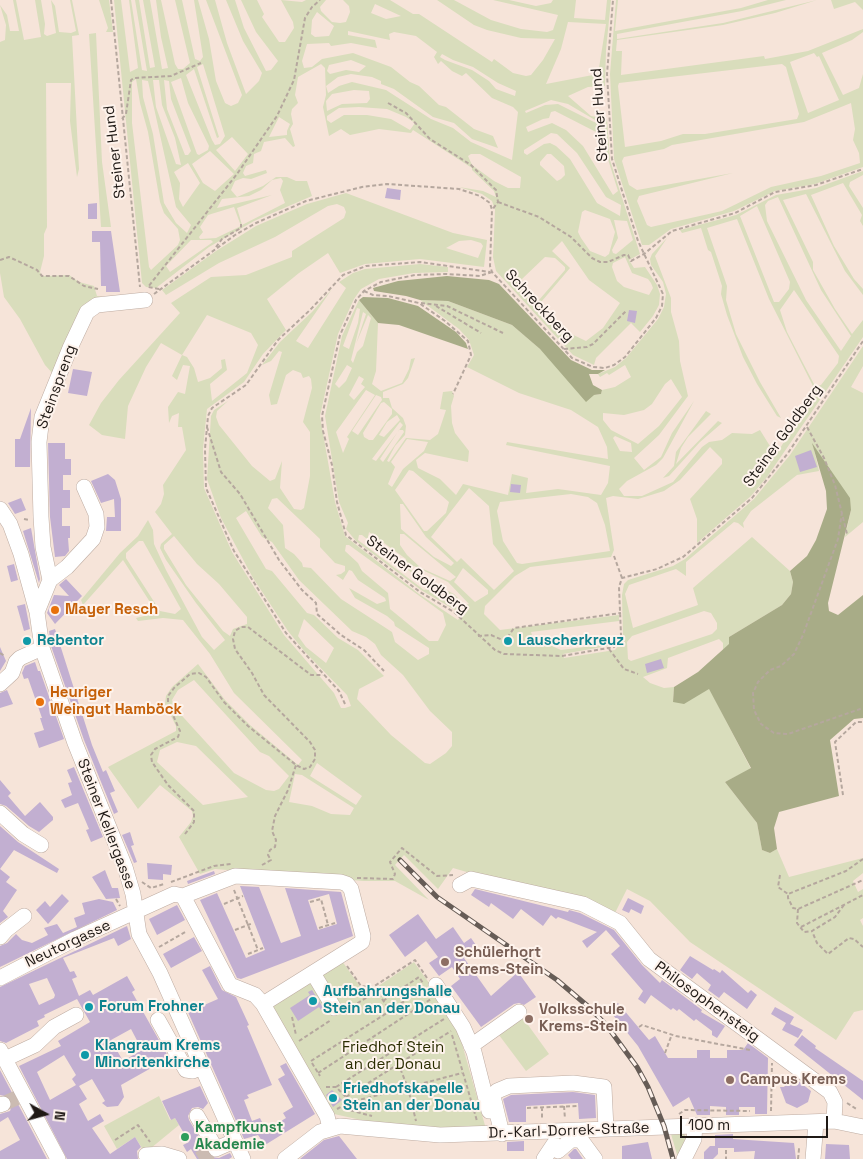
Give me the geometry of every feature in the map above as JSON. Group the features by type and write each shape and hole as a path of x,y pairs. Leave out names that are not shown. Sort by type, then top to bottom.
{"street":[{"name":"Steinspreng","path":"50,580 43,547 41,517 40,424 70,348 87,312 97,305 145,300"},
{"path":"37,612 50,580 67,568 93,539 97,527 96,514 84,488"},
{"name":"Steiner Kellergasse","path":"0,509 20,521 21,554 37,612 42,648 76,743 125,867 140,934 243,1159"},
{"path":"0,684 12,673 16,662 20,658 42,648"},
{"path":"3,823 41,845"},
{"name":"Neutorgasse","path":"0,978 75,939 174,894 183,896 235,876 341,882 347,884 351,889 363,936 362,942 340,956"},
{"name":"Philosophensteig","path":"466,882 583,904 620,924 649,960 830,1092 835,1102 834,1121"},
{"path":"183,896 230,985 254,995 263,1004 327,1116 330,1128 285,1159"},
{"path":"0,937 24,916"},
{"path":"263,1004 340,956"},
{"path":"313,973 334,1008"},
{"path":"431,990 463,1026 498,1134"},
{"path":"471,1046 519,1012"},
{"path":"58,1159 21,1095 2,1055 35,1045 54,1027 76,1015"},
{"path":"158,1020 186,1070 193,1071 202,1067"},
{"path":"498,1134 493,1096 497,1091 509,1086 573,1083 604,1087 606,1129"},
{"path":"197,1116 214,1151 234,1141"},
{"name":"Dr.-Karl-Dorrek-Straße","path":"330,1128 349,1126 426,1135 498,1134 543,1127 606,1129 834,1121 863,1126"},
{"path":"813,1159 816,1122"},
{"path":"684,1159 695,1134 695,1125"},
{"path":"543,1127 558,1151"},
{"path":"544,1159 558,1151 571,1140 582,1140 595,1159"},
{"path":"150,1150 179,1159"}],"path":[{"name":"Steiner Hund","path":"112,0 122,119 136,231 140,286 145,300"},
{"path":"159,290 157,287 148,287 237,174 278,116 294,80 305,18 312,7 320,0"},
{"name":"Steiner Hund","path":"613,0 607,74 612,160 644,254"},
{"path":"122,119 126,114 131,80 134,78 171,76 201,63"},
{"path":"388,103 406,113 430,139 471,166 496,190 498,202 492,210"},
{"path":"498,202 539,217 571,237 592,258 600,262 608,262 624,255 628,256 631,261 644,254 672,230 735,213 775,192 816,186 863,168"},
{"path":"145,300 215,249 256,223 325,195 387,184 459,189 480,196 490,203 492,210"},
{"name":"Schreckberg","path":"492,210 490,266 492,272 572,358 593,367 605,368 614,365 625,356 656,318 662,306 663,294 660,284 644,254"},
{"path":"215,249 222,239 241,228 241,224"},
{"path":"0,260 9,256 36,270 42,276 69,276 84,286 98,290"},
{"path":"345,704 339,691 286,633 234,551 206,488 206,426 212,408 246,385 278,340 343,275 366,266 420,262 492,272"},
{"path":"364,291 380,282 415,275 480,276 492,272"},
{"path":"364,291 373,295 405,298 419,303 447,306 502,332"},
{"name":"Steiner Goldberg","path":"364,291 356,300 340,335 322,416 342,525 346,535 420,592 454,612 478,636 495,650 504,654 552,657 609,649"},
{"path":"419,303 457,331 471,348 469,359 453,394"},
{"path":"434,305 481,333"},
{"path":"564,349 587,347 593,344 626,311"},
{"name":"Steiner Goldberg","path":"622,578 672,564 699,545 752,498 806,426 863,341"},
{"path":"206,426 221,472 240,494 283,566 316,603 318,614 340,635 364,650 384,671"},
{"path":"806,426 824,458 835,484 847,534"},
{"path":"842,512 838,539 803,636 794,654 781,666 770,670 758,682 753,693 754,710 762,724 774,733 788,734 863,708"},
{"path":"614,556 622,578 619,587 621,636 614,647 609,649 624,668 638,674"},
{"path":"478,636 491,635 504,640 514,628 621,613"},
{"path":"185,834 194,822 194,811 168,785 152,762 151,755 155,749 178,737 180,731 168,704 168,696 190,674 198,673 206,677 224,702 242,720 296,765 304,769 310,767 315,759 315,750 310,742 264,695 252,673 234,649 233,639 235,631 241,627 248,627 311,675 323,675"},
{"path":"843,795 835,742 856,722 863,722"},
{"path":"259,867 271,860 268,855 270,850 276,847 276,840 272,831 275,816 288,790 296,765"},
{"path":"405,848 437,876 457,874 466,882"},
{"path":"788,894 846,871 863,859"},
{"path":"780,875 778,887 788,894 794,908 798,910"},
{"path":"229,878 258,950"},
{"path":"798,910 863,880"},
{"path":"801,927 863,895"},
{"path":"224,904 243,896"},
{"path":"310,902 321,899 328,925"},
{"path":"798,910 797,923 804,932 812,931 835,917 844,906"},
{"path":"235,930 253,923"},
{"path":"319,928 335,923"},
{"path":"154,949 198,926"},
{"path":"812,931 817,943 828,954 849,938 854,939 863,947"},
{"path":"248,954 263,948"},
{"path":"340,956 361,986 372,988 415,960 431,983 431,990"},
{"path":"383,1001 420,977 431,990"},
{"path":"311,1062 390,1010 431,990"},
{"path":"318,1073 431,990"},
{"path":"299,1040 377,991 390,1010"},
{"path":"441,1012 451,1031 477,1123"},
{"path":"292,1017 303,1048"},
{"path":"307,1054 326,1088 336,1087 445,1018"},
{"path":"639,1027 642,1025 672,1034 753,1050"},
{"path":"346,1097 451,1031"},
{"path":"665,1052 672,1034"},
{"path":"762,1111 771,1111 772,1053 780,1055"},
{"path":"398,1064 408,1088 417,1122"},
{"path":"332,1111 348,1103 462,1073"},
{"path":"336,1087 346,1097 348,1110 375,1116"},
{"path":"564,1106 565,1121"},
{"path":"527,1108 577,1106"},
{"path":"542,1107 543,1127"},
{"path":"685,1110 753,1111"},
{"path":"408,1121 422,1123"},
{"path":"115,1140 138,1125 150,1150"},
{"path":"726,1150 726,1159"}],"green space":[{"path":"13,0 16,0 24,40 41,37 35,0 41,0 45,24 44,34 47,36 56,33 51,0 55,6 59,32 71,33 76,31 70,0 72,0 79,35 72,36 79,169 77,177 70,121 71,83 46,83 47,227 44,234 44,256 40,272 42,276 69,275 79,282 94,286 97,296 103,297 54,375 45,365 20,319 4,297 0,273 0,42 5,40 6,25 0,5 7,15 10,31 19,31"},
{"path":"99,0 109,0 113,32 106,32 108,28"},
{"path":"114,0 121,0 130,72 138,68 129,0 131,0 142,70 147,71 135,0 139,0 150,68 155,67 143,0 150,0 162,69 168,68 161,37 156,0 161,0 175,64 178,69 183,69 190,63 175,0 182,0 195,59 200,61 203,57 194,0 198,0 209,39 216,81 225,103 231,106 238,103 242,95 206,0 215,0 227,43 246,94 259,81 262,73 243,41 226,0 235,0 244,28 266,71 271,70 278,61 256,32 241,0 257,0 264,14 262,17 279,42 285,42 294,28 293,22 281,0 302,2 306,0 326,0 320,7 321,11 332,22 340,23 346,22 350,12 349,6 343,0 390,0 413,14 419,14 492,62 494,59 513,73 526,76 531,75 543,60 555,39 521,38 487,30 474,25 437,0 454,0 491,20 521,29 547,32 553,30 558,15 493,0 509,0 536,6 551,3 553,0 576,0 574,18 605,20 607,0 611,0 606,50 605,86 588,87 568,96 591,116 607,119 610,160 640,254 629,260 634,268 645,267 657,285 660,294 659,305 640,332 631,323 596,358 594,365 573,355 496,271 493,257 495,210 492,201 482,194 459,187 483,191 496,197 494,191 472,168 413,130 411,133 379,129 350,135 341,129 329,136 323,107 326,95 325,68 321,64 298,77 295,95 298,103 292,109 293,124 290,129 295,146 293,147 285,138 264,142 261,151 254,154 253,163 246,166 243,173 245,176 266,170 267,173 251,179 243,178 235,181 231,190 237,197 263,186 276,177 287,177 296,181 307,181 312,196 254,221 209,247 156,288 146,287 142,283","holes":["375,4 401,16 386,19 371,13","317,12 334,26 329,36 315,37 311,34 312,20","568,22 606,24 598,74 546,84 561,49","348,31 390,40 389,34 394,32 416,36 437,52 434,57 438,64 441,61 452,71 462,76 466,73 492,98 513,107 518,112 512,160 471,142 453,128 431,119 386,90 352,82 339,86 328,93 326,86 338,77 351,74 372,77 381,81 381,84 394,89 433,117 454,123 472,139 498,148 493,136 474,129 446,107 439,105 419,86 410,82 391,67 353,53 322,59 312,67 304,68 302,61 307,44 329,43 331,46 351,43 377,48 375,40 348,35","442,54 473,67 498,83 516,91 515,96 496,89 489,81 472,70 440,57","351,60 366,66 359,72 346,70 330,74 327,71 329,65","203,64 225,136 220,144 215,145 212,140 186,75 194,69 217,138 219,137 197,67","181,78 188,103 209,146 208,150 199,155 197,154 171,82","136,79 148,132 160,202 164,213 178,229 180,240 178,245 151,270 149,267 132,123 132,82","142,80 148,81 176,207 191,225 187,233 176,223 164,203 153,134 143,97","153,80 159,80 162,105 175,138 181,165 176,164 156,107","164,80 169,81 171,99 191,151 188,155 185,155 167,109","354,90 369,91 370,99 367,103 342,104 327,111 326,101 332,94","551,100 568,104 595,120 603,121 604,124 594,122 558,104 545,105 526,113 525,111","359,107 387,109 415,123 410,130 391,119 367,115 344,115 331,123 327,120 327,116 339,108","555,111 600,134 618,191 613,195 583,146 566,130 552,123 528,132 526,127 549,118 551,112","279,117 290,124 287,135 269,137","551,133 557,134 577,153 606,197 621,205 620,216 597,203 570,159 556,146 550,143 544,144 527,155 524,153 524,150","232,137 248,154 235,171 216,150","210,151 234,174 215,191 203,183 192,164","480,154 521,177 520,188 508,188 494,181 472,165 468,156","547,154 551,154 564,166 565,175 557,181 540,165 540,162","188,163 200,183 183,207 179,199 180,183 174,172","281,178 283,181 280,190 285,203 242,225 237,208 272,195 217,208 222,199 249,196 261,190 272,180","234,207 241,226 216,238 200,239 199,237 203,232 200,227 208,215","585,210 610,219 615,232 609,254 605,257 590,251 578,232 582,212","614,220 627,221 633,240 616,254 612,250 618,238","191,240 211,240 213,242 170,272 166,266","562,241 589,280 620,303 603,328 586,341 565,331 566,327 546,317 536,308 570,268 552,251","545,257 555,258 565,267 565,270 539,300 536,301 523,289 522,279","625,257 632,273 648,279 653,288 649,295 624,287 617,281 612,267 613,263"]},
{"path":"616,0 618,0 615,31 741,8 768,0 786,0 742,11 617,34 617,39 723,23 817,0 775,13 723,25 617,40 616,51 622,51 621,75 764,56 765,59 808,51 863,29 863,32 852,40 822,53 843,95 859,88 863,74 863,167 815,184 775,191 734,211 671,229 649,245 642,245 614,159 610,74","holes":["814,53 817,57 819,56 839,100 808,113 790,62","782,64 786,67 799,114 797,119 705,134 683,134 661,141 625,147 619,83","851,103 855,129 853,140 859,153 860,163 821,176 771,187 722,211 651,227 647,225 637,201 639,196 733,173 637,190 629,185 622,161 624,157 664,149 672,145 804,122"]},
{"path":"831,0 863,0 863,10 855,2 834,9"},
{"path":"96,33 102,162 111,227 101,227 89,34"},
{"path":"863,171 863,175 850,182 849,186 863,208 863,226 860,221 862,215 843,183 811,195 834,246 854,279 863,289 863,295 845,271 806,194 783,200 813,262 813,270 835,309 852,334 863,320 863,337 767,477 751,496 697,543 697,519 690,499 722,464 722,459 710,447 680,480 664,491 638,499 613,496 606,498 614,550 611,557 530,567 515,576 485,606 484,614 500,630 619,615 619,621 531,632 533,638 561,650 608,644 615,641 608,646 563,654 564,658 615,650 623,636 622,595 624,584 628,580 673,566 685,559 754,499 790,455 863,346 863,366 851,387 863,393 863,522 845,537 851,510 813,445 819,471 797,475 751,511 743,523 744,528 734,522 686,562 686,576 676,569 629,585 625,594 633,628 698,605 693,588 752,537 790,571 793,582 791,594 782,605 729,637 730,644 723,650 723,643 719,639 668,658 667,668 643,677 650,683 664,688 674,687 673,702 709,688 751,769 725,782 757,823 762,850 770,853 777,849 789,877 863,858 863,873 853,881 858,892 863,889 863,918 860,920 863,926 863,1010 854,1012 836,1040 690,942 650,901 627,889 614,915 453,868 438,889 404,855 395,865 429,900 395,881 364,881 215,869 200,874 179,837 191,822 192,811 160,785 138,809 108,767 176,731 176,726 165,704 166,696 172,687 198,664 225,700 250,725 298,765 302,760 234,693 210,654 183,620 163,618 138,621 136,618 157,613 123,560 83,605 81,600 120,553 138,536 148,520 153,530 154,544 166,570 202,637 214,650 225,640 166,560 160,548 161,544 172,534 155,512 161,504 164,494 163,485 186,450 182,427 178,427 179,413 172,416 169,423 168,407 178,392 185,394 190,366 183,365 177,380 172,376 182,355 161,343 146,367 128,406 125,439 102,435 89,425 101,403 119,380 180,313 171,303 211,277 246,275 292,257 292,251 344,218 346,212 344,207 337,204 328,206 275,237 219,263 166,295 162,290 216,251 256,226 307,204 346,193 453,233 487,240 484,267 420,259 365,264 340,273 328,253 267,299 286,330 263,354 244,382 207,409 203,449 204,488 232,552 284,635 334,693 341,708 345,708 351,706 347,695 305,652 288,631 253,578 221,518 207,479 211,416 214,410 228,401 217,411 216,417 219,425 252,466 270,481 275,479 282,461 280,488 294,509 301,510 304,508 310,476 310,432 303,422 312,388 311,379 309,376 303,378 301,373 293,370 286,375 277,404 271,405 269,395 282,352 279,351 271,361 262,365 280,342 312,312 332,289 296,341 308,348 346,288 339,282 353,273 365,269 420,264 448,267 448,272 414,273 379,279 361,289 354,299 338,334 320,416 335,502 345,536 419,594 458,620 461,615 455,610 421,590 356,541 346,529 348,523 339,502 325,416 342,336 359,300 378,323 376,371 372,384 381,391 402,383 409,369 411,359 415,358 408,378 403,384 383,392 383,398 389,398 392,408 403,418 406,426 405,435 395,446 387,461 389,462 406,438 430,440 438,434 446,410 440,409 443,392 452,391 454,396 451,406 452,423 455,433 469,451 468,462 425,453 416,460 418,468 440,479 456,495 463,484 508,495 512,474 528,478 526,493 558,489 601,495 608,483 610,466 506,445 507,442 608,459 607,447 598,427 571,410 519,393 467,367 474,355 469,340 459,329 420,300 448,301 512,325 594,395 601,394 602,390 615,387 631,377 625,365 609,375 607,373 600,377 598,374 615,367 626,358 658,319 664,307 666,294 663,282 651,265 650,259 652,254 667,238 655,256 671,298 671,312 679,341 680,361 688,396 659,435 634,458 644,470 661,457 672,433 694,401 663,458 656,465 627,481 619,489 624,496 642,496 673,482 702,447 709,442 722,440 732,433 752,434 760,430 773,451 779,450 813,394 814,388 769,299 737,219 707,228 727,286 726,300 736,334 760,382 781,418 777,416 757,384 743,357 727,315 721,294 722,286 701,228 682,233 680,230 736,215 776,195 816,188","holes":["778,197 821,290 851,336 841,351 806,300 767,221 765,205 768,201","757,206 790,282 789,289 779,302 774,302 740,216","471,240 481,243 483,246 478,258 446,248 459,241","794,290 839,356 838,363 821,385 815,386 787,332 780,310","357,308 360,309 358,323 349,349 343,346","363,312 366,314 356,344 368,315 371,318 363,346 357,352 353,363 351,360","207,315 251,333 258,345 247,373 212,401 210,384 227,370 225,359 221,360 222,368 210,378 198,382 194,368 187,357 182,355","347,365 352,368 346,381 339,388 335,384","359,376 364,379 361,384 365,387 354,400 349,395","671,379 682,397 659,426 638,444 611,430 603,420 603,413 624,415 644,410 652,404 665,384","366,390 375,395 347,437 349,439 343,453 336,432","376,395 381,397 382,400 358,435 352,431","384,402 392,409 392,414 373,440 364,437 363,433 381,403","397,415 400,420 384,437 379,435 387,422","400,422 403,425 399,430 404,432 383,462 380,459 397,433 376,461 372,459","615,436 631,443 632,452 620,451 613,438","407,439 428,442 424,451 403,469 392,487 388,484 395,467 391,462","409,470 413,471 449,502 446,513 427,531 424,531 395,490","469,488 489,506 493,544 514,571 494,590 461,558 457,562 431,537","571,494 588,497 597,503 605,525 610,551 522,564 517,563 503,541 497,511 500,502","277,498 320,539 320,547 335,563 345,566 345,571 336,575 343,580 349,570 352,571 358,580 385,598 386,601 377,604 349,588 355,598 387,616 394,622 395,626 429,648 429,654 418,660 395,642 392,632 341,599 311,568 303,567 294,554 285,548 283,525 268,508 272,499","400,504 403,504 426,537 454,563 451,566 434,557 401,529","246,511 262,537 272,542 299,580 352,631 366,637 375,644 381,655 403,675 430,711 452,732 452,746 446,753 430,764 425,763 391,735 357,699 359,689 384,676 358,650 338,638 314,615 307,613 272,571 266,569 236,518","369,532 406,559 405,563 396,560 368,537","400,534 404,534 456,577 450,581 421,568 407,555 400,545","359,535 362,535 412,573 411,568 414,566 448,582 469,604 465,605 454,594 414,574 428,583 428,589 424,590 358,540","174,536 197,564 219,584 247,617 247,624 233,629 230,636 223,631 186,585 164,549 164,545","139,541 143,541 181,609 175,614 160,611 126,558 126,553","346,545 349,545 443,613 446,625 438,641 429,641 390,609 388,593 362,571 358,563 345,551","463,568 488,590 488,594 475,602 454,582","434,586 459,600 464,608 461,609 434,595 431,589","704,611 711,613 717,623 717,629 712,634 631,661 628,659 627,642 632,636","304,619 334,648 326,663 306,647 298,636","194,680 260,752 269,756 289,776 279,789 274,791 266,790 234,773 174,707 172,700 178,690","177,742 196,746 248,797 203,805 157,762 160,750","317,763 362,796 356,805 310,776","295,774 302,775 354,808 350,815 331,814 312,806 289,802"]},
{"path":"447,276 489,280 499,284 571,360 592,370 605,370 598,374 589,374 593,385 602,390 601,394 594,395 586,402 540,349 512,325 448,301 420,300 374,291 373,288 398,281"},
{"path":"363,297 388,298 418,306 456,332 466,343 468,349 399,325 378,323 359,300"},
{"path":"706,411 711,414 688,437 681,448 676,464 718,421 722,423 700,442 669,476 663,478 674,466 676,452"},
{"path":"812,443 850,498 851,510 828,603 829,611 838,615 863,595 863,718 854,719 830,740 839,796 779,812 774,828 777,849 770,853 762,850 757,823 725,782 751,768 709,689 684,704 673,702 674,687 698,672 729,644 729,637 782,605 791,594 793,582 790,571 807,556 816,540 827,509 826,491"},
{"name":"Friedhof Stein an der Donau","path":"342,961 364,992 369,988 371,991 414,962 455,1019 486,1129 427,1130 334,1114 272,1006"},
{"path":"523,1018 549,1054 526,1071 499,1035"},
{"path":"159,1096 170,1120 175,1118 179,1125 145,1153 135,1137 117,1149 104,1126"},
{"path":"671,1134 684,1134 686,1137 678,1158"}],"building":[{"path":"387,188 401,190 400,200 385,198"},
{"path":"97,203 97,219 88,219 88,204"},
{"path":"92,231 111,231 120,292 106,292 106,286 101,286 100,242 92,242"},
{"path":"629,310 637,311 635,323 627,321"},
{"path":"73,369 92,372 87,396 68,393"},
{"path":"31,408 30,467 15,467 15,439 20,439"},
{"path":"48,443 65,443 65,459 71,459 71,475 63,475 63,490 70,490 70,508 62,508 62,526 70,526 70,538 68,538 69,551 65,556 55,557 50,517"},
{"path":"811,450 817,467 800,472 795,456"},
{"path":"108,474 115,480 121,499 121,531 106,531 107,517 115,517 114,499 101,503 91,481"},
{"path":"511,484 521,485 520,493 510,492"},
{"path":"21,498 26,510 15,514 8,503"},
{"path":"31,528 40,579 39,583 23,531"},
{"path":"14,564 18,580 11,582 7,566"},
{"path":"66,579 82,596 55,624 47,613 54,595 69,596 59,585"},
{"path":"25,604 30,629 24,631 17,606"},
{"path":"55,629 92,745 103,772 106,770 115,791 110,793 118,812 114,814 84,740 51,646 49,631"},
{"path":"0,647 6,661 0,671"},
{"path":"661,659 664,668 647,673 645,664"},
{"path":"35,662 38,671 40,671 64,739 39,748 34,733 44,730 40,718 42,718 28,678 24,679 22,673 25,666"},
{"path":"7,690 13,704 0,708 0,693"},
{"path":"74,767 103,837 91,842 86,830 89,829 78,803 65,808 61,800 72,795 68,783 72,782 67,770"},
{"path":"0,780 11,793 8,796 25,816 40,802 53,817 53,820 39,832 29,826 6,806 0,804"},
{"path":"0,826 18,842 59,869 57,873 14,850 0,869"},
{"path":"130,832 134,845 131,846 137,862 134,863 122,835"},
{"path":"147,863 172,865 171,875 163,874 163,880 148,879"},
{"path":"0,869 10,877 6,882 17,890 3,911 8,917 0,923"},
{"path":"105,870 112,888 118,888 120,898 106,899 92,877"},
{"path":"214,871 215,874 188,884 187,881"},
{"path":"240,886 259,887 281,943 301,936 285,888 341,892 353,936 241,979 237,978 200,900 217,893 246,958 265,950","holes":["329,894 337,924 318,930 308,900"]},
{"path":"475,889 568,912 569,910 580,913 614,930 642,965 660,983 662,980 702,1010 701,1012 725,1026 717,1038 712,1035 712,1031 696,1019 694,1021 679,1009 677,1011 673,1008 671,1010 651,995 645,1004 638,999 643,991 611,954 620,946 606,930 587,948 582,941 597,932 558,917 556,919 551,915 543,926 521,909 513,919 491,903 489,907 471,895"},
{"path":"62,894 69,901 48,924 36,910 45,901 50,907"},
{"path":"628,898 644,906 641,914 631,909 629,913 622,910"},
{"path":"99,899 113,902 117,910 0,967 0,946 7,943 16,934 22,940 32,943 48,935 44,928 57,924 63,933 77,927 74,918 85,914 82,903"},
{"path":"177,905 185,920 157,935 149,919"},
{"path":"418,914 436,939 453,927 464,943 471,938 478,948 464,958 491,996 518,972 536,997 524,1005 514,1004 481,1027 451,986 460,979 452,967 439,976 429,963 438,957 426,941 405,957 389,935"},
{"path":"127,926 131,939 118,946 114,938 63,958 70,972 74,971 77,977 72,979 79,996 90,990 93,995 127,976 135,990 132,992 169,1058 121,1085 124,1097 118,1106 107,1107 102,1103 105,1101 92,1079 79,1086 87,1099 79,1104 88,1121 100,1114 104,1121 92,1128 110,1154 135,1137 141,1147 137,1151 138,1159 67,1159 19,1066 61,1046 58,1041 90,1022 77,999 44,1015 45,1017 37,1021 39,1026 6,1043 0,1041 0,987","holes":["47,978 55,995 54,998 39,1005 29,984","131,1029 142,1050 123,1061 111,1040","64,1055 76,1075 72,1079 76,1085 50,1100 37,1072"]},
{"path":"194,937 202,951 171,968 163,954"},
{"path":"690,956 713,970 720,973 722,970 748,993 751,990 757,995 747,1009 724,992 719,998 708,990 711,985 697,973 692,979 680,970"},
{"path":"210,966 222,990 236,997 272,1085 247,1095 249,1098 244,1100 252,1121 260,1118 266,1130 286,1118 283,1113 293,1107 278,1079 285,1075 280,1066 286,1063 315,1114 265,1145 258,1135 244,1139 188,1012 218,999 202,970"},
{"name":"Aufbahrungshalle Stein an der Donau","path":"312,990 324,1009 321,1010 319,1007 298,1021 290,1008 310,995 308,992"},
{"path":"618,1003 649,1040 655,1036 668,1058 697,1058 697,1050 710,1050 710,1058 727,1058 727,1050 743,1050 748,1043 768,1058 767,1114 755,1114 755,1107 739,1107 739,1115 726,1115 726,1107 710,1106 710,1115 697,1115 689,1097 673,1107 638,1046 609,1010"},
{"path":"775,1007 794,1017 790,1024 803,1030 798,1038 782,1030 786,1023 771,1014"},
{"path":"802,1035 816,1046 815,1048 863,1081 863,1100 794,1045"},
{"path":"0,1070 47,1159 0,1159 0,1151 20,1140 8,1117 0,1122 0,1114 10,1111 12,1105 9,1097 0,1095"},
{"path":"796,1079 811,1091 808,1102 797,1108 786,1103 780,1087 784,1087 789,1081"},
{"path":"200,1086 208,1103 203,1109 198,1107 192,1108 188,1116 189,1120 211,1157 219,1158 230,1153 232,1157 229,1159 197,1159 191,1149 187,1152 183,1145 189,1142 175,1118 171,1120 162,1101"},
{"name":"Friedhofskapelle Stein an der Donau","path":"332,1090 342,1100 333,1107 326,1095"},
{"path":"573,1092 595,1095 596,1118 579,1119 578,1103 526,1106 526,1122 509,1122 503,1099 511,1095"},
{"path":"733,1134 733,1139 794,1143 796,1159 754,1159 755,1151 734,1152 734,1148 718,1148 718,1154 713,1159 704,1159 704,1152 710,1146 715,1146 715,1135"},
{"path":"339,1136 357,1159 300,1159 324,1140"},
{"path":"524,1141 524,1151 507,1151 507,1142"},
{"path":"648,1142 652,1159 622,1159 622,1146"},
{"path":"826,1144 849,1145 850,1159 825,1159"},
{"path":"574,1149 583,1159 571,1159 568,1155"}],"tunnel":[{"path":"3,1104 19,1097"},
{"path":"199,1159 211,1152"}],"railway":[{"path":"400,860 437,897 557,980 590,1008 607,1026 637,1067 648,1087 664,1126 673,1159"}],"place":[{"name":"Mayer Resch","path":"55,610"},
{"name":"Rebentor","path":"27,641"},
{"name":"Lauscherkreuz","path":"508,641"},
{"name":"Heuriger Weingut Hamböck","path":"40,702"},
{"name":"Schülerhort Krems-Stein","path":"445,962"},
{"name":"Aufbahrungshalle Stein an der Donau","path":"313,1001"},
{"name":"Forum Frohner","path":"89,1007"},
{"name":"Volksschule Krems-Stein","path":"529,1019"},
{"name":"Klangraum Krems Minoritenkirche","path":"85,1055"},
{"name":"Campus Krems","path":"730,1080"},
{"name":"Friedhofskapelle Stein an der Donau","path":"333,1098"},
{"name":"Kampfkunst Akademie","path":"185,1137"}]}
